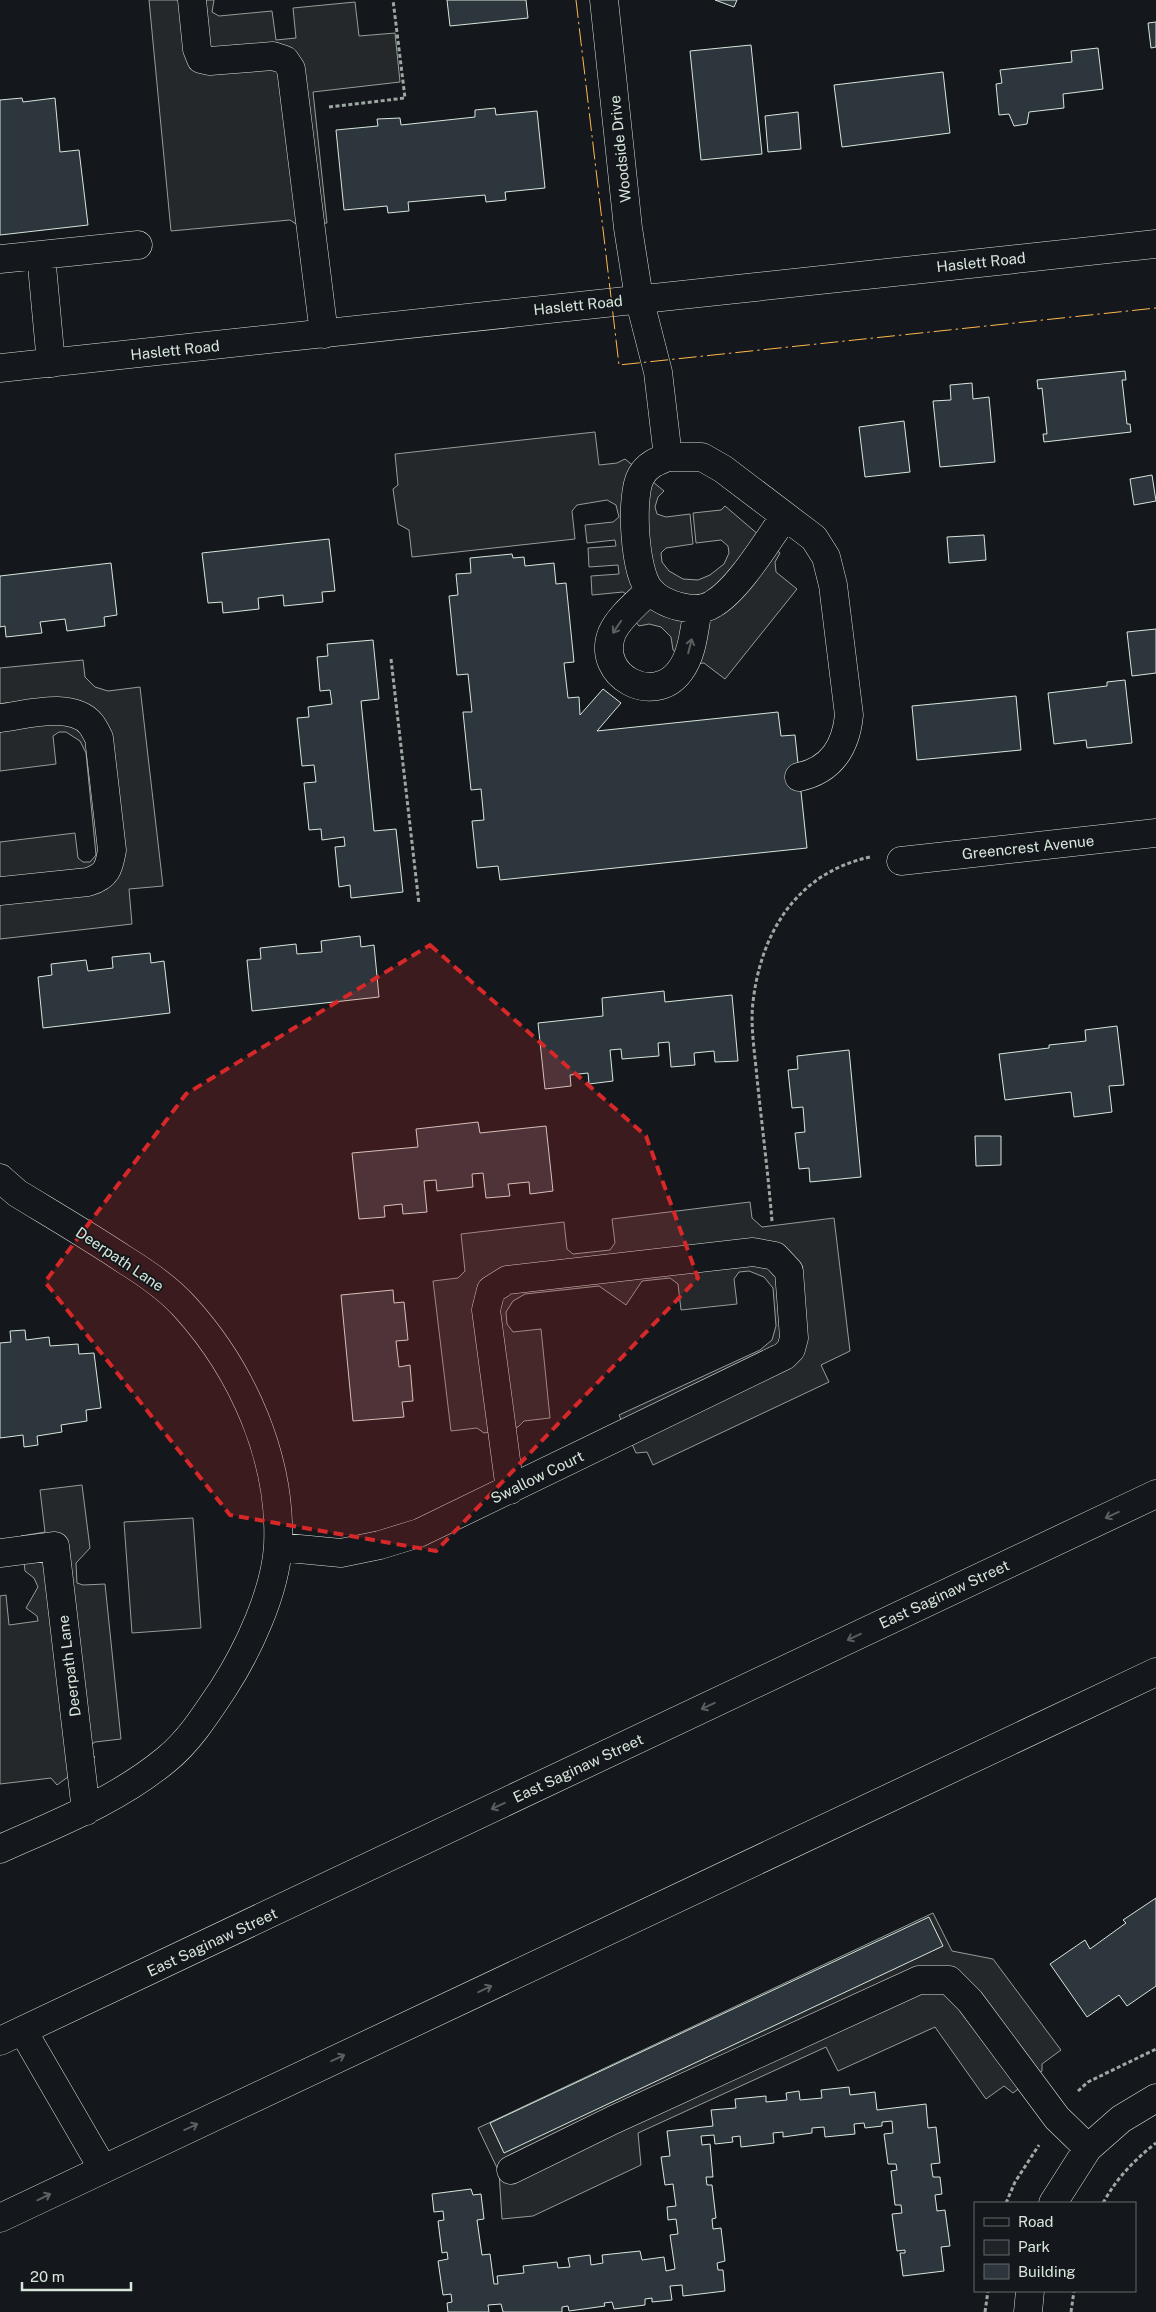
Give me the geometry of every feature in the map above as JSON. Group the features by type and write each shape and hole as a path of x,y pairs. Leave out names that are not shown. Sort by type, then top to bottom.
{"main road":[{"path":"192,0 196,49 201,59 210,61 273,56 285,60 291,69 324,334"},
{"name":"Woodside Drive","path":"604,0 628,228 639,298 658,372 668,457"},
{"path":"0,259 138,244"},
{"name":"Haslett Road","path":"0,368 1156,244"},
{"path":"41,255 51,363"},
{"path":"785,516 730,591 712,605 698,609 680,606 662,599 650,590 640,572 635,508 636,490 641,475 654,462 668,457 702,457 723,469 785,516 814,538 826,557 833,585 849,715 847,735 838,752 822,768 799,777"},
{"path":"650,590 619,622 612,633 609,646 610,659 616,671 636,686 649,688 662,686 673,679 682,669 689,652 698,609"},
{"path":"0,718 59,712 77,714 91,724 99,738 112,850 109,866 100,878 88,882 0,891"},
{"name":"Greencrest Avenue","path":"901,860 1156,833"},
{"name":"Deerpath Lane","path":"0,1178 17,1193 152,1278 185,1306 231,1369 250,1404 264,1448 275,1496 278,1547 268,1596 252,1636 234,1671 203,1719 168,1758 128,1789 86,1811 0,1849"},
{"path":"510,1490 486,1310 491,1290 507,1280 579,1271 753,1252 775,1256"},
{"name":"Swallow Court","path":"278,1547 341,1553 380,1545 419,1533 784,1356 790,1349 794,1338 789,1271 775,1256"},
{"name":"East Saginaw Street","path":"11,2036 1156,1494"},
{"name":"Deerpath Lane","path":"0,1553 55,1546 86,1811"},
{"path":"0,2218 1156,1672"},
{"path":"511,2170 614,2120 919,1980 950,1980 970,2001 1057,2118 1088,2148"},
{"path":"11,2036 103,2169"},
{"path":"1054,2202 1088,2148 1121,2119 1156,2098"},
{"path":"1028,2312 1030,2292"}],"path":[{"path":"296,112 405,98 393,0"},
{"path":"391,659 419,904"},
{"path":"775,1256 754,1054 752,1004 760,965 774,926 794,898 823,876 856,860 886,853 901,860"},
{"path":"1104,2202 1112,2187 1131,2163 1156,2143"},
{"path":"985,2312 988,2292"},
{"path":"1071,2312 1074,2292"}],"highlighted area":[{"path":"430,945 646,1136 698,1278 436,1551 230,1515 45,1282 186,1094"}],"green space":[{"path":"193,1518 201,1628 132,1633 124,1522"}],"shaded area":[{"path":"149,0 214,0 212,12 219,16 272,11 276,40 296,38 293,8 355,2 359,36 395,33 400,82 313,92 327,223 299,226 290,220 171,231"},
{"path":"595,432 599,465 617,463 625,459 664,491 658,497 655,507 657,514 666,517 690,514 693,544 666,548 661,553 662,562 669,571 683,579 698,580 710,575 724,564 729,553 728,546 721,540 696,543 693,513 721,510 725,506 780,553 775,562 776,572 797,589 725,679 704,663 694,664 673,650 671,637 661,627 649,624 639,626 623,607 628,595 623,592 592,595 591,576 619,574 618,565 589,567 588,548 616,546 615,540 587,543 585,525 613,522 619,517 616,505 607,500 577,505 572,511 575,539 412,557 409,530 398,524 393,489 398,485 395,454"},
{"path":"83,660 85,677 95,687 108,691 140,687 163,886 129,889 132,924 0,939 0,842 75,833 78,858 83,862 90,862 96,855 86,753 80,741 66,732 59,732 53,736 56,764 0,771 0,668"},
{"path":"750,1202 752,1218 762,1227 834,1218 850,1351 821,1365 829,1382 653,1465 647,1452 636,1453 619,1415 760,1350 772,1340 776,1326 773,1288 764,1277 749,1271 739,1272 734,1279 737,1304 681,1310 678,1284 670,1278 642,1281 626,1305 599,1286 525,1294 513,1301 506,1312 507,1324 513,1332 541,1329 550,1418 524,1421 518,1427 484,1433 477,1428 451,1431 433,1281 458,1278 465,1271 461,1234 564,1222 567,1249 573,1254 610,1250 615,1243 612,1219"},
{"path":"82,1485 90,1548 76,1563 77,1583 83,1585 105,1584 121,1739 95,1742 89,1746 89,1751 95,1757 57,1785 51,1778 0,1784 0,1596 6,1595 9,1625 38,1621 37,1616 26,1608 38,1587 34,1578 25,1571 21,1536 45,1532 40,1490"},
{"path":"933,1913 952,1951 993,1959 1061,2050 1042,2064 1042,2071 1013,2093 1004,2086 986,2099 935,2027 838,2071 826,2047 638,2133 641,2165 533,2216 502,2219 499,2172 478,2128"}],"building":[{"path":"447,0 526,0 528,18 450,26"},
{"path":"715,0 737,0 734,7"},
{"path":"1156,22 1156,47 1151,48 1148,23"},
{"path":"751,45 762,154 701,160 690,51"},
{"path":"1098,48 1103,89 1063,94 1064,108 1029,112 1027,124 1014,126 1009,114 999,115 996,84 1002,83 1000,70 1072,62 1071,51"},
{"path":"943,72 950,133 842,147 834,85"},
{"path":"22,98 23,102 55,98 60,152 79,150 88,225 0,235 0,100"},
{"path":"495,108 496,115 537,111 545,188 505,192 506,200 486,202 485,195 408,202 409,211 388,213 387,206 344,210 336,130 378,126 377,119 400,118 401,125 475,117 475,110"},
{"path":"798,112 801,149 768,152 765,116"},
{"path":"1125,371 1126,380 1122,380 1127,424 1130,424 1131,432 1044,442 1043,434 1047,434 1042,388 1038,389 1037,380"},
{"path":"972,383 973,399 989,397 995,462 940,467 933,401 951,400 950,385"},
{"path":"904,421 910,472 865,477 859,427"},
{"path":"1152,475 1156,501 1134,505 1130,479"},
{"path":"984,535 986,560 949,563 947,537"},
{"path":"329,539 335,591 322,592 323,602 284,606 283,595 258,598 259,609 223,613 222,602 208,603 202,553"},
{"path":"512,554 513,558 524,557 525,566 554,563 556,584 566,583 574,662 564,663 568,698 579,697 580,715 603,689 621,703 597,731 778,712 781,736 795,735 807,848 500,880 498,866 477,868 472,821 484,820 481,789 471,790 463,712 472,712 468,674 457,675 449,596 458,595 456,574 471,573 470,558"},
{"path":"111,563 117,615 104,617 105,626 67,631 65,619 40,622 42,633 6,637 5,626 0,627 0,576"},
{"path":"1156,629 1156,673 1132,676 1127,632"},
{"path":"373,640 379,699 361,701 374,831 396,829 403,892 351,898 350,885 339,887 335,847 345,846 344,837 322,840 321,829 309,830 304,783 316,782 314,765 302,766 297,718 309,717 308,707 332,704 330,690 320,691 317,657 328,656 327,644"},
{"path":"1125,680 1132,743 1087,748 1086,740 1054,744 1048,693 1107,686 1107,682"},
{"path":"1016,696 1021,750 917,760 912,706"},
{"path":"360,936 361,947 374,945 379,997 252,1011 247,960 261,959 260,948 296,944 297,954 322,952 321,941"},
{"path":"150,953 151,963 164,961 170,1013 43,1028 38,977 52,975 51,964 86,960 88,971 113,968 112,957"},
{"path":"664,991 665,1002 732,995 738,1061 715,1062 714,1051 694,1053 695,1065 671,1067 669,1042 658,1043 659,1056 622,1059 621,1049 610,1050 613,1081 589,1084 588,1073 570,1075 571,1086 545,1089 538,1023 603,1016 602,998"},
{"path":"1117,1026 1124,1085 1109,1086 1112,1112 1074,1117 1071,1092 1005,1100 999,1054 1049,1048 1049,1045 1086,1041 1085,1030"},
{"path":"849,1050 861,1177 810,1182 809,1168 799,1169 795,1133 805,1132 803,1107 792,1108 788,1070 798,1069 797,1056"},
{"path":"478,1122 480,1133 546,1126 553,1191 530,1194 529,1182 508,1184 510,1196 486,1198 483,1173 472,1174 473,1187 437,1191 436,1180 424,1181 427,1212 403,1214 402,1204 384,1206 385,1217 359,1219 352,1153 418,1147 416,1129"},
{"path":"975,1136 1001,1136 1001,1165 976,1166"},
{"path":"393,1290 394,1303 404,1302 408,1340 396,1341 399,1367 410,1365 413,1401 402,1402 404,1417 353,1421 341,1295"},
{"path":"25,1330 26,1340 49,1337 50,1346 78,1344 79,1354 94,1353 101,1408 86,1410 87,1421 61,1425 62,1432 37,1436 38,1445 24,1447 23,1435 0,1438 0,1343 11,1342 10,1331"},
{"path":"1156,1898 1156,1986 1127,2006 1119,1995 1087,2017 1050,1964 1085,1940 1090,1949 1126,1923 1123,1920"},
{"path":"929,1917 943,1946 504,2153 490,2123"},
{"path":"849,2087 850,2095 875,2092 877,2110 926,2104 928,2128 936,2127 940,2163 931,2164 933,2177 940,2177 942,2194 935,2195 937,2211 945,2210 950,2246 941,2247 944,2271 903,2276 900,2253 905,2253 905,2250 897,2251 892,2214 902,2213 901,2205 895,2205 891,2171 897,2170 896,2164 888,2164 884,2134 893,2133 892,2121 882,2122 882,2126 865,2128 864,2123 854,2124 855,2134 825,2137 824,2127 812,2128 812,2133 783,2137 783,2132 773,2133 774,2143 741,2147 740,2136 732,2137 733,2142 715,2144 714,2135 701,2136 702,2145 710,2144 713,2177 706,2177 707,2185 712,2185 716,2218 712,2219 713,2229 721,2228 725,2261 717,2263 718,2270 723,2270 725,2291 683,2296 682,2285 670,2286 672,2300 652,2302 652,2298 645,2299 645,2305 614,2309 612,2302 604,2303 605,2306 569,2311 568,2306 562,2307 562,2312 503,2312 501,2304 488,2305 489,2312 448,2312 447,2303 452,2302 451,2294 443,2295 438,2261 448,2259 447,2252 442,2253 438,2221 444,2220 443,2211 434,2212 432,2194 471,2189 473,2195 481,2194 484,2219 477,2220 482,2255 490,2254 494,2284 498,2284 497,2276 524,2273 523,2266 557,2262 558,2268 570,2267 568,2258 590,2255 591,2265 603,2263 602,2255 640,2251 642,2260 664,2257 666,2271 675,2269 670,2235 678,2234 676,2219 668,2220 667,2207 676,2206 673,2184 665,2185 661,2157 670,2156 667,2131 713,2126 711,2110 736,2108 735,2099 766,2096 766,2102 787,2100 786,2093 799,2091 800,2100 822,2098 821,2090"}],"power":[{"path":"576,0 619,365 1156,308"}]}
